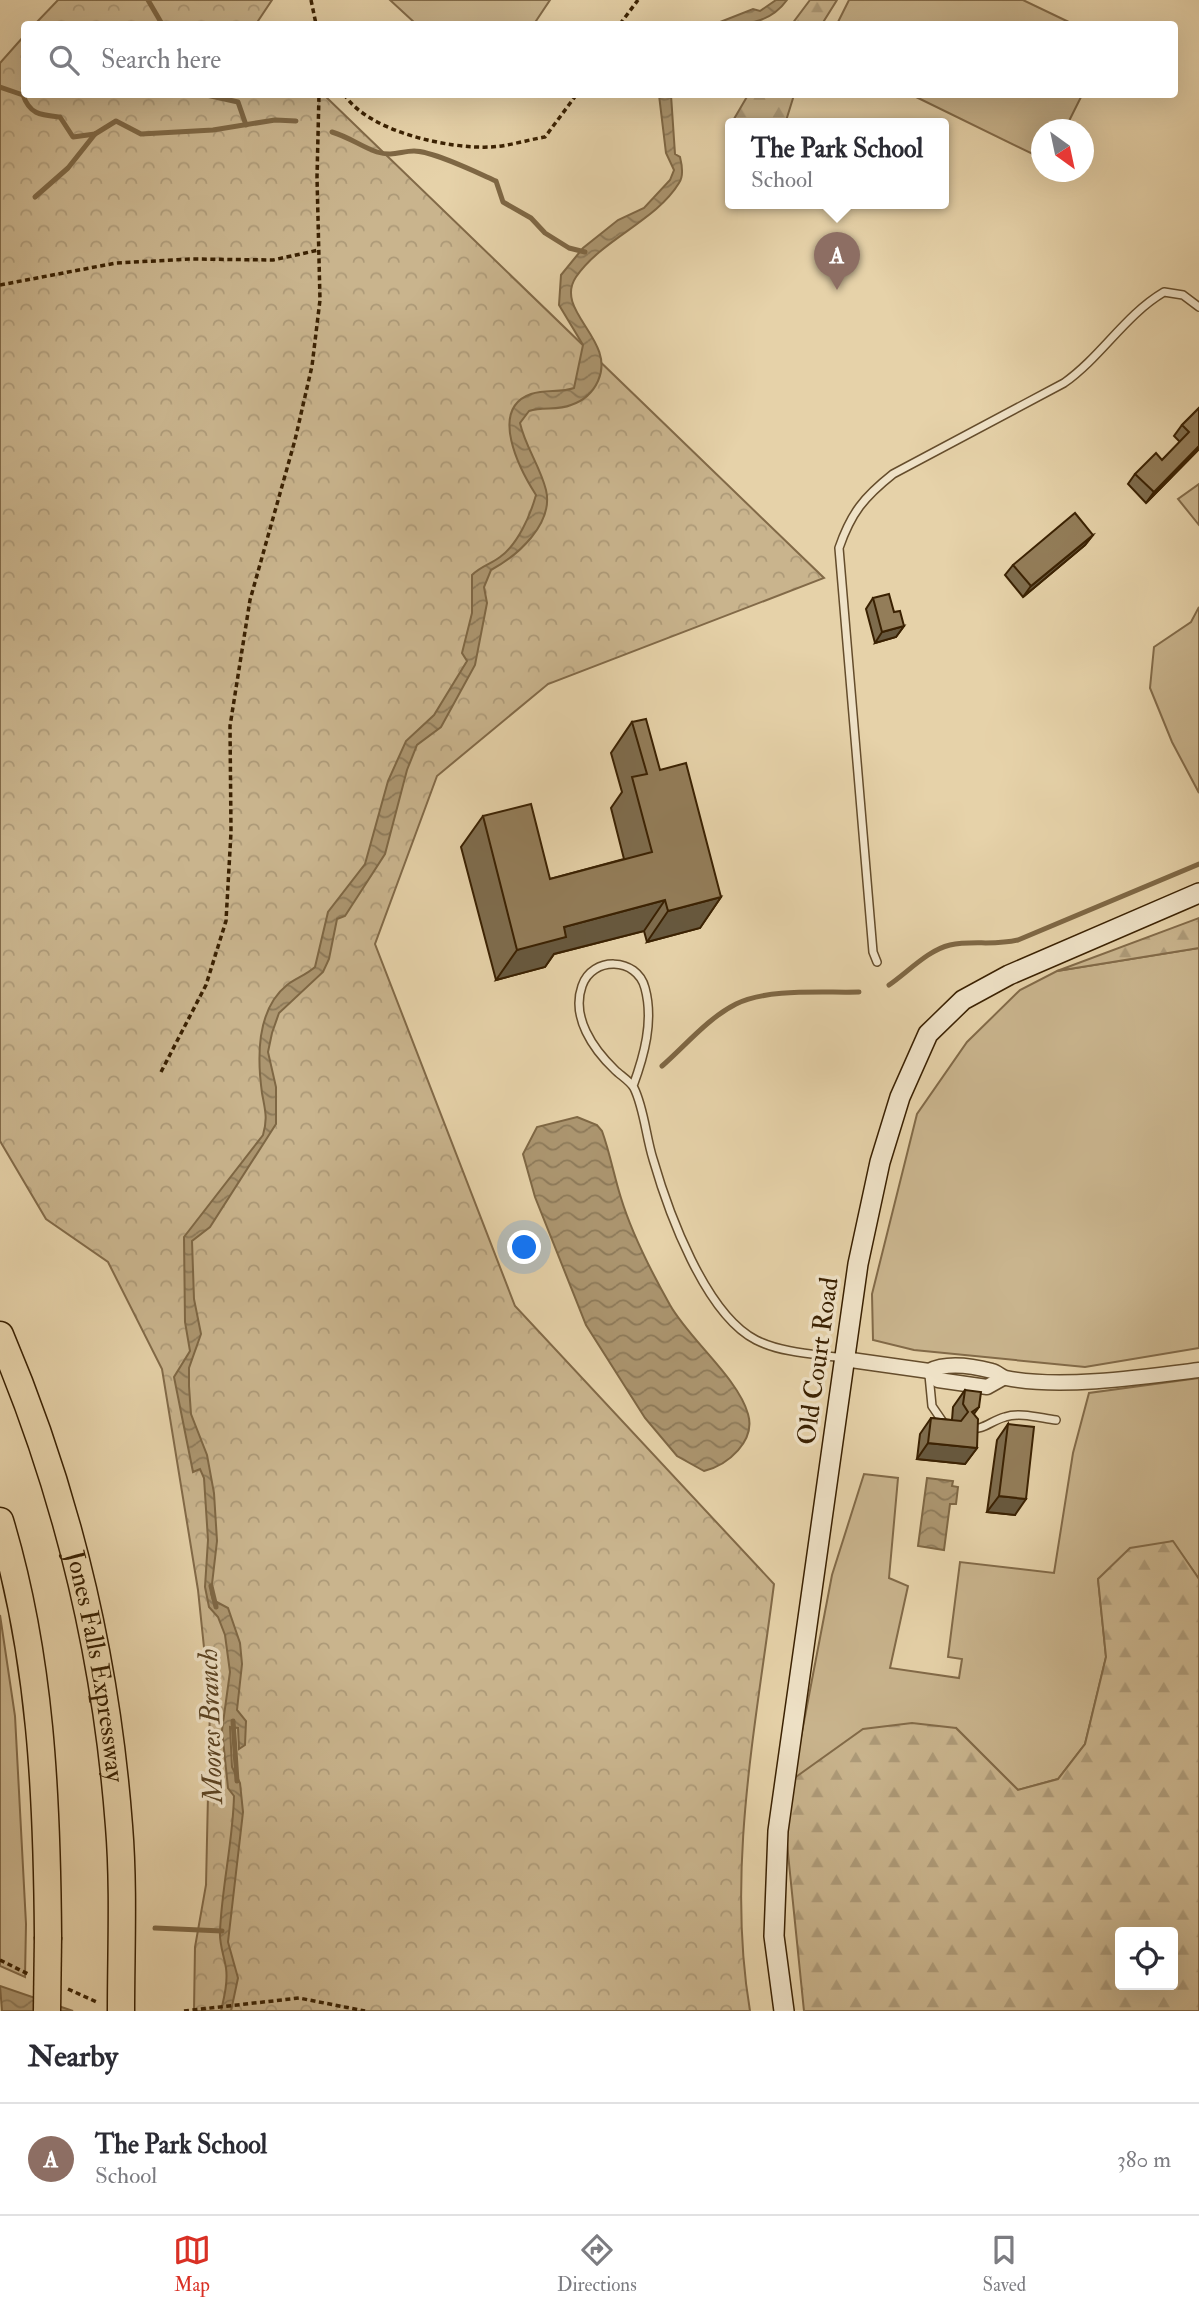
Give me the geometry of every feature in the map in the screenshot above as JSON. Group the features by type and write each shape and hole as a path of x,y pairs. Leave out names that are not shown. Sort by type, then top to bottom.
{"highway":[{"name":"Jones Falls Expressway","path":"0,1335 41,1439 69,1525 104,1686 120,1830 121,2011"},
{"path":"0,1521 21,1605 37,1692 48,1834 47,2011"}],"main road":[{"name":"Old Court Road","path":"784,2011 774,1936 777,1843 858,1264 880,1162 900,1097 928,1034 951,1009 980,989 1199,893"}],"street":[{"path":"844,1359 929,1371 941,1365 994,1371 1003,1378 1108,1380 1199,1370"}],"lane":[{"path":"877,962 873,953 839,548 849,517 873,490 893,474 997,421 1083,369 1146,302 1164,292 1182,295 1199,307"},
{"path":"633,1086 647,1040 645,987 638,974 626,965 600,965 589,973 582,986 579,1006 586,1032 598,1053 633,1086 672,1222 722,1309 755,1340 778,1348 844,1359"},
{"path":"929,1371 932,1406 941,1421 951,1427"},
{"path":"967,1429 984,1429 1003,1417 1056,1420"}],"path":[{"path":"311,0 315,21"},
{"path":"622,21 638,0"},
{"path":"161,1072 206,985 226,921 231,832 230,726 250,600 295,440 312,366 320,300 319,98"},
{"path":"347,98 360,115 384,128 442,141 491,147 545,137 575,98"},
{"path":"0,285 116,263 192,259 273,260 318,250"},
{"path":"184,2011 250,2001 299,1998 365,2011"}],"green space":[{"path":"58,0 272,0 258,21 38,21"},
{"path":"390,0 550,0 536,21 413,21"},
{"path":"810,0 837,0 824,21 794,21"},
{"path":"849,0 1023,0 1067,21 838,21"},
{"path":"21,39 21,98 327,98 824,578 548,684 437,776 375,944 515,1306 774,1584 752,1744 742,1851 743,1958 750,2011 194,2011 195,1947 206,1885 210,1705 198,1590 162,1369 108,1262 46,1219 0,1141 0,63"},
{"path":"746,98 793,98 787,118 735,118"},
{"path":"918,98 1080,98 1070,119 1031,119 1031,153"},
{"path":"1199,484 1199,525 1178,499"},
{"path":"1199,607 1199,793 1172,742 1150,688 1154,647 1191,622"},
{"path":"1199,918 1199,948 1057,971"},
{"path":"1199,948 1199,1348 1085,1367 914,1350 873,1340 872,1294 917,1114 967,1042 1020,990 1057,971"},
{"path":"1199,1378 1199,1579 1172,1541 1098,1579 1106,1657 1085,1744 1058,1779 1018,1790 956,1728 793,1779 832,1575 864,1474 898,1478 889,1578 908,1586 890,1668 959,1678 962,1659 948,1657 960,1562 1054,1573 1073,1453 1089,1393"},
{"path":"1173,1541 1199,1579 1199,2011 804,2011 785,1824 793,1779 863,1729 912,1723 956,1728 1018,1790 1058,1779 1085,1744 1106,1657 1098,1579 1130,1548"},
{"path":"0,1615 15,1716 26,1924 25,1977 0,1966"}],"water":[{"path":"776,0 787,0 772,14 758,21 723,21 753,9 760,11"},
{"path":"659,98 671,98 675,154 680,157 681,180 657,208 600,252 576,277 571,290 572,302 599,352 602,366 598,381 580,401 566,407 529,411 520,423 546,490 544,515 539,527 522,548 491,570 484,587 487,603 475,665 441,727 417,745 407,770 385,854 345,916 337,919 329,959 323,972 279,1013 268,1052 276,1087 276,1124 210,1227 192,1241 194,1299 201,1334 189,1368 189,1386 191,1414 207,1455 214,1493 217,1541 211,1593 213,1600 228,1608 240,1643 242,1664 237,1710 246,1721 245,1745 239,1749 238,1728 230,1727 232,1767 240,1783 243,1812 228,1942 238,1978 231,2011 221,2011 226,1973 220,1931 234,1796 228,1788 222,1730 230,1672 225,1635 218,1617 209,1607 205,1587 208,1540 204,1478 200,1469 193,1472 174,1377 190,1351 185,1322 184,1237 263,1135 266,1114 260,1079 260,1050 269,1007 287,985 315,967 328,912 365,864 388,781 406,741 434,715 467,661 462,653 472,613 472,575 506,551 518,537 530,512 536,495 516,456 509,426 511,413 518,402 531,394 574,388 583,345 559,305 561,275 583,248 618,220 644,208 670,180 674,170 666,153"},
{"path":"577,1117 597,1125 602,1131 626,1212 670,1305 743,1400 748,1414 748,1433 731,1457 713,1468 704,1471 677,1456 645,1418 586,1325 535,1197 523,1154 537,1127"},
{"path":"927,1478 953,1481 952,1486 958,1487 956,1504 950,1504 944,1550 918,1546"},
{"path":"0,1986 73,2011 2,2011"}],"building":[{"path":"1199,408 1199,446 1154,492 1135,474 1156,453 1162,460 1189,432 1182,425"},
{"path":"1075,513 1093,535 1031,586 1013,565"},
{"path":"889,594 894,612 900,611 904,626 882,632 873,598"},
{"path":"646,719 660,770 686,763 721,897 668,911 665,900 564,927 566,937 517,950 483,816 531,804 550,879 652,852 632,777 647,774 632,722"},
{"path":"965,1390 981,1392 979,1407 972,1412 978,1419 977,1448 928,1443 931,1418 961,1421 968,1412 963,1404"},
{"path":"1008,1424 1034,1427 1026,1499 999,1496"}],"waterway":[{"path":"148,0 160,21"},
{"path":"0,87 21,94"},
{"path":"24,98 29,107 37,113 60,117 73,137 95,134 116,121 141,134 213,130 275,120 296,121"},
{"path":"220,98 238,102 246,125"},
{"path":"332,132 383,153 422,152 496,181 503,202 531,218 545,233 569,248 585,252"},
{"path":"35,197 68,168 95,134"},
{"path":"889,985 926,956 942,948 958,944 1018,940 1199,864"},
{"path":"662,1066 716,1017 749,999 779,993 859,992"},
{"name":"Moores Branch","path":"211,1586 216,1607"},
{"name":"Moores Branch","path":"233,1721 237,1781"},
{"path":"155,1928 222,1931"}],"place":[{"name":"The Park School","path":"837,290"}]}
